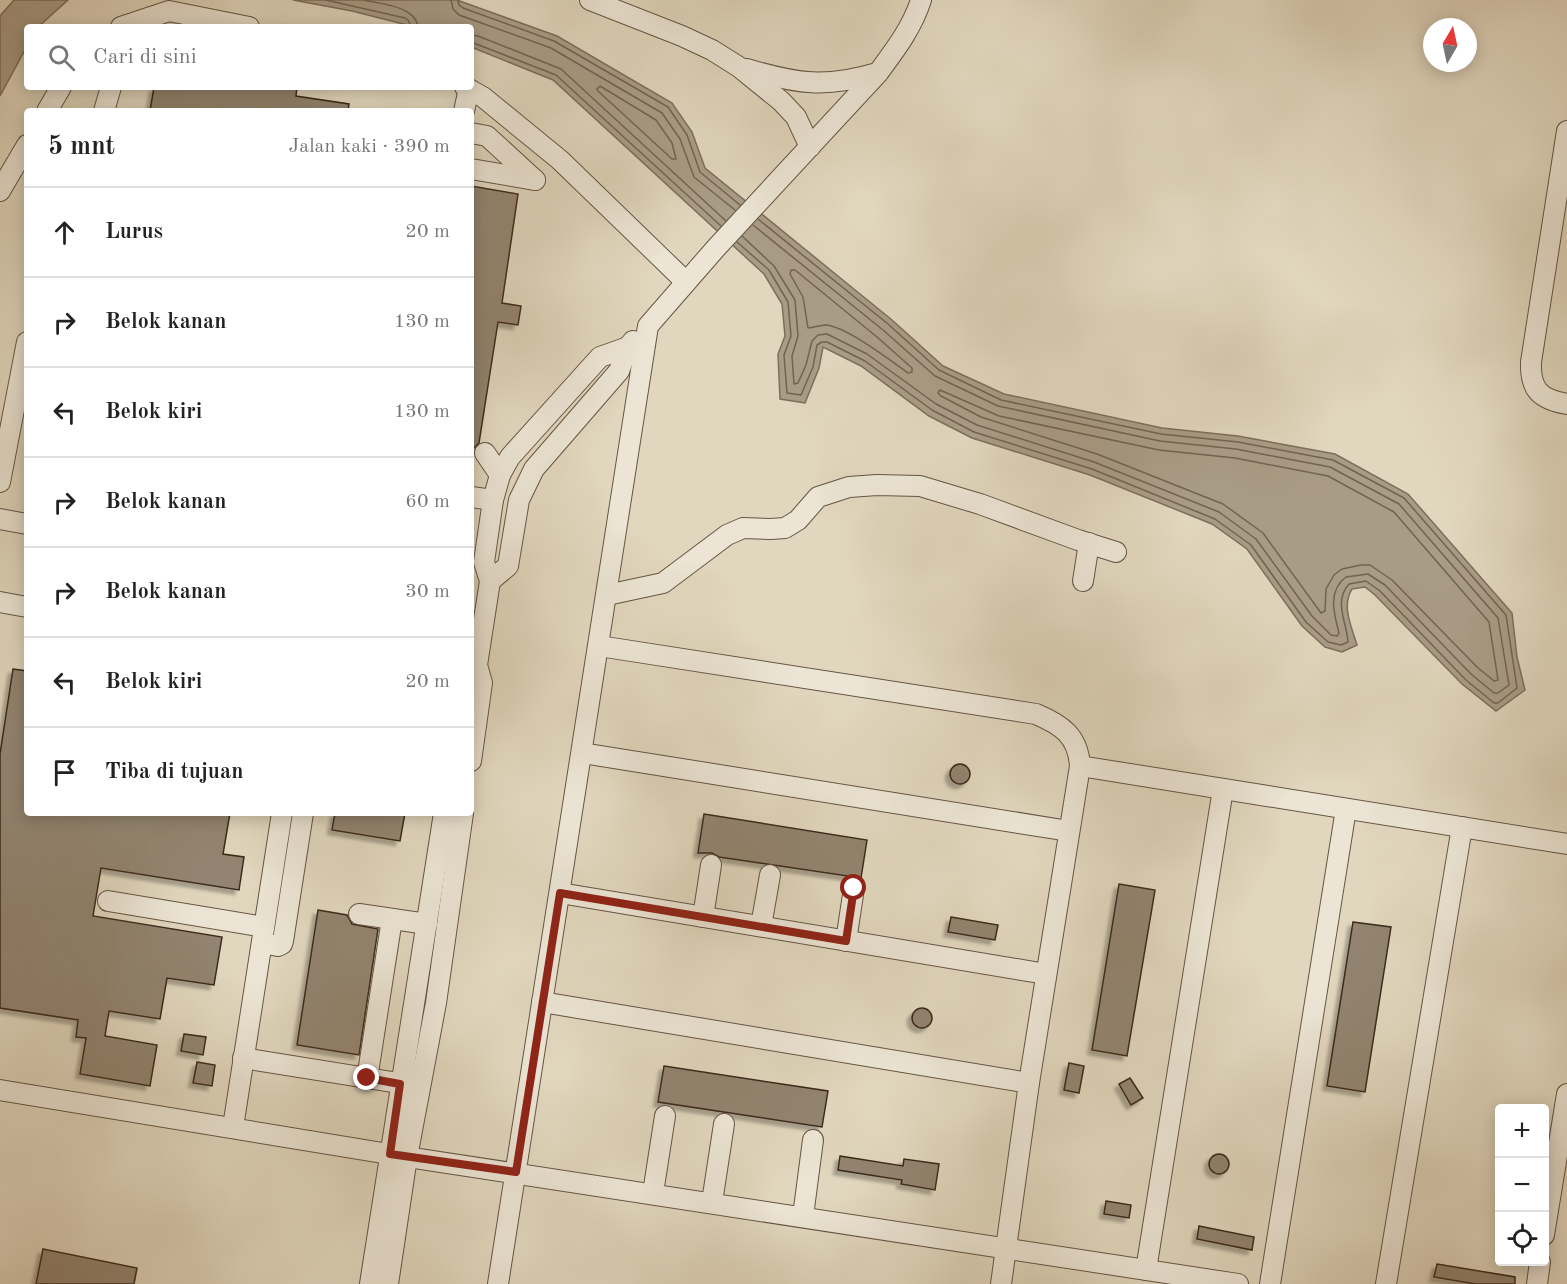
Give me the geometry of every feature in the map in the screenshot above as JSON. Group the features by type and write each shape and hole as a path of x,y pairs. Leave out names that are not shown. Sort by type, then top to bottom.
{"street":[{"path":"590,0 692,40 739,67 781,101 796,117 810,147"},
{"path":"482,568 508,566 519,500 534,469 619,371 628,347 878,73 901,43 921,0"},
{"path":"128,24 170,6 238,24"},
{"path":"739,67 795,82 823,84 851,81 878,73"},
{"path":"49,108 59,90"},
{"path":"105,108 110,90"},
{"path":"464,108 467,90"},
{"path":"470,90 490,103 560,160 686,282"},
{"path":"1567,132 1530,380 1539,393 1567,404"},
{"path":"474,134 487,136 535,180 474,170"},
{"path":"0,191 24,150"},
{"path":"498,1284 648,326"},
{"path":"474,696 482,568 493,500 500,475 510,457 600,357 628,347"},
{"path":"0,482 24,363"},
{"path":"485,453 500,475"},
{"path":"606,595 663,583 727,535 743,528 785,528 798,520 818,497 849,487 920,486 980,504 1116,552"},
{"path":"474,497 493,500"},
{"path":"0,519 24,522"},
{"path":"1083,581 1089,543"},
{"path":"0,602 24,606"},
{"path":"599,646 1036,714 1052,721 1069,734 1079,751 1080,766 1029,1083 1001,1284"},
{"path":"582,753 1069,831"},
{"path":"1080,766 1567,844"},
{"path":"1146,1270 1223,789"},
{"path":"1270,1284 1346,809"},
{"path":"233,1127 282,816"},
{"path":"108,901 263,935 278,946 283,941 303,816"},
{"path":"370,1284 399,1155 410,1085 427,924 444,816"},
{"path":"410,1085 435,1003 463,816"},
{"path":"1386,1284 1462,827"},
{"path":"703,917 711,865"},
{"path":"762,926 770,875"},
{"path":"846,941 854,888"},
{"path":"560,893 1046,974"},
{"path":"359,914 427,924"},
{"path":"367,1078 392,919"},
{"path":"542,1002 1029,1083"},
{"path":"243,1058 410,1085"},
{"path":"0,1090 399,1155 1146,1270 1206,1282 1238,1284"},
{"path":"1549,1212 1567,1094"},
{"path":"653,1193 665,1116"},
{"path":"712,1202 724,1124"},
{"path":"803,1216 813,1140"},
{"path":"388,1284 399,1155"},
{"path":"1537,1284 1539,1266"}],"water":[{"path":"14,0 68,0 41,24 24,24 24,52 0,96 0,16"},
{"path":"293,0 457,0 557,36 672,103 692,132 705,168 892,320 943,366 1004,394 1162,428 1238,436 1335,454 1408,494 1512,613 1517,657 1525,690 1496,711 1462,684 1365,587 1352,589 1347,603 1357,645 1342,652 1325,647 1302,626 1247,549 1212,524 1090,475 972,438 929,416 861,366 823,347 819,368 805,403 780,399 778,354 785,336 782,304 764,274 553,80 474,48 474,24 403,24 352,11"}],"building":[{"path":"154,90 297,90 296,96 349,104 348,108 150,108"},
{"path":"474,187 518,194 502,303 521,306 518,325 498,322 479,443 474,448"},
{"path":"13,669 24,671 24,816 229,816 223,854 244,857 239,890 101,868 93,916 222,937 214,985 167,978 160,1019 109,1011 105,1036 157,1045 150,1086 80,1074 86,1038 76,1037 78,1020 0,1008 0,754"},
{"path":"960,764 967,767 970,774 967,781 960,784 953,781 950,774 953,767"},
{"path":"704,814 867,840 861,878 719,857 712,853 698,853"},
{"path":"334,816 404,816 400,841 332,830"},
{"path":"1119,884 1155,890 1127,1056 1092,1050"},
{"path":"318,910 347,915 352,924 378,929 359,1055 297,1045"},
{"path":"951,917 998,925 995,940 948,932"},
{"path":"1353,922 1391,927 1365,1092 1327,1086"},
{"path":"922,1008 929,1011 932,1018 929,1025 922,1028 915,1025 912,1018 915,1011"},
{"path":"184,1034 206,1037 203,1055 181,1051"},
{"path":"197,1062 215,1065 212,1086 193,1083"},
{"path":"1069,1063 1084,1066 1079,1093 1064,1090"},
{"path":"664,1066 828,1091 822,1127 658,1102"},
{"path":"1130,1078 1143,1098 1131,1105 1119,1084"},
{"path":"1219,1154 1226,1157 1229,1164 1226,1171 1219,1174 1212,1171 1209,1164 1212,1157"},
{"path":"840,1156 903,1166 904,1159 939,1164 935,1190 901,1184 902,1180 838,1170"},
{"path":"1106,1201 1131,1205 1129,1218 1104,1214"},
{"path":"1199,1226 1254,1237 1252,1250 1197,1239"},
{"path":"43,1249 137,1268 134,1284 36,1284"},
{"path":"1437,1264 1515,1277 1515,1284 1475,1284 1434,1277"}],"route":[{"path":"367,1078 400,1084 390,1154 516,1172 560,893 846,941 854,888"}]}
